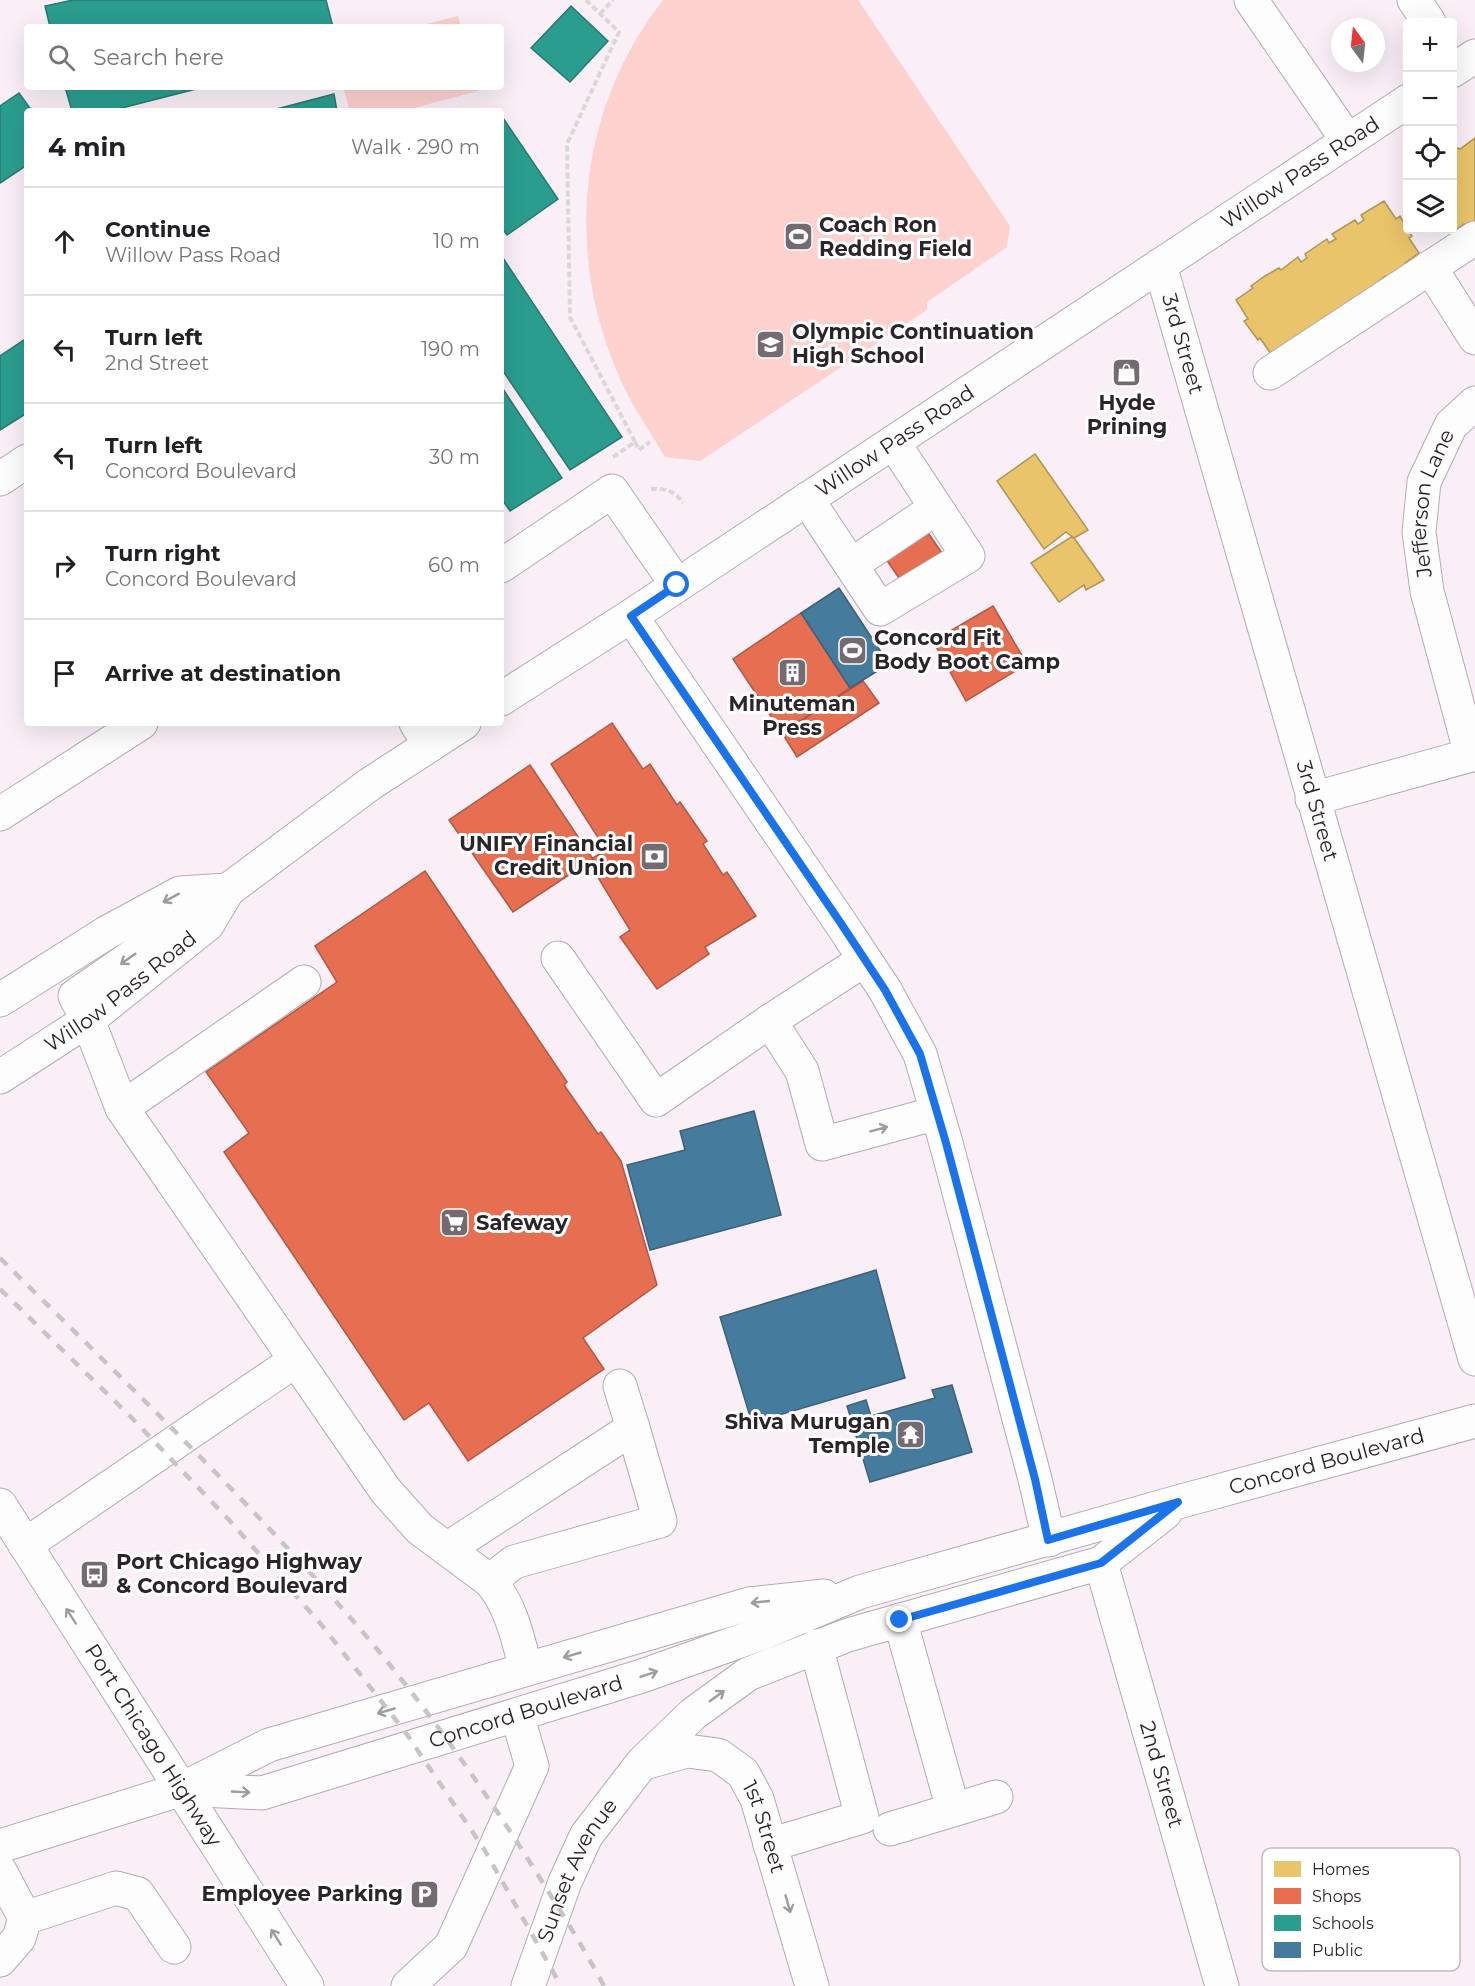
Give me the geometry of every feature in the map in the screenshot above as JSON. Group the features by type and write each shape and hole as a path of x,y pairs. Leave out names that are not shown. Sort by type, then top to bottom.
{"street":[{"path":"1251,0 1348,141"},
{"path":"1414,0 1426,18"},
{"name":"Willow Pass Road","path":"504,697 631,616 1403,104"},
{"path":"1270,373 1475,238"},
{"name":"3rd Street","path":"1160,265 1475,1359"},
{"path":"1430,267 1475,338"},
{"name":"Jefferson Lane","path":"1473,754 1427,591 1419,532 1424,482 1451,425 1475,403"},
{"path":"807,499 880,609 968,556 893,442"},
{"path":"0,479 24,463"},
{"path":"504,564 612,491 677,585"},
{"path":"851,565 936,508"},
{"path":"631,616 885,990 920,1054 1035,1479 1048,1540"},
{"path":"0,813 136,726"},
{"name":"Willow Pass Road","path":"0,1077 88,1020 208,924 228,890 370,784 423,734 453,726"},
{"path":"1312,799 1473,754"},
{"name":"Willow Pass Road","path":"0,1000 106,933 180,893 228,890"},
{"path":"558,958 656,1100 770,1021 864,960"},
{"path":"122,1108 304,982"},
{"path":"88,1020 122,1108 386,1491 420,1529 490,1581 496,1588 512,1621 526,1669"},
{"path":"770,1021 802,1071 822,1144 937,1113"},
{"path":"25,1545 296,1360"},
{"path":"490,1581 514,1562 660,1521 620,1386"},
{"name":"Concord Boulevard","path":"182,1789 262,1793 642,1677 760,1634 860,1592 1475,1421"},
{"path":"447,1549 633,1428"},
{"name":"Concord Boulevard","path":"642,1763 693,1714 748,1674 816,1646 1101,1563 1178,1502"},
{"name":"Port Chicago Highway","path":"0,1505 307,1986"},
{"name":"2nd Street","path":"1101,1563 1222,1986"},
{"name":"Concord Boulevard","path":"0,1846 182,1789 269,1745 526,1669 749,1604 860,1592"},
{"path":"900,1620 953,1809"},
{"path":"770,1845 861,1817 816,1646"},
{"path":"408,1986 451,1946 532,1766 517,1715"},
{"name":"1st Street","path":"642,1763 687,1751 718,1755 743,1773 757,1799 812,1986"},
{"name":"Sunset Avenue","path":"528,1986 565,1882 586,1836 642,1763"},
{"path":"890,1829 996,1797"},
{"path":"0,1870 25,1918 19,1938 0,1960"},
{"path":"25,1918 116,1888 138,1894 174,1947"}],"path":[{"path":"586,0 619,32 567,144 570,317 639,450 650,442"},
{"path":"600,14 613,0"},
{"path":"605,463 635,442"}],"shaded area":[{"name":"Coach Ron Redding Field","path":"663,0 858,0 1010,226 1007,247 927,302 927,310 700,461 665,457 623,385 601,327 590,278 586,229 589,181 598,133 613,86 635,42"},
{"path":"458,16 460,24 427,24"},
{"path":"344,90 478,91 414,108 349,108"}],"building: Homes":[{"path":"1475,138 1475,222 1467,227 1464,224 1457,229 1457,148 1460,149"},
{"path":"1384,201 1396,219 1400,216 1403,221 1403,234 1411,234 1412,236 1409,238 1419,253 1405,263 1407,266 1388,280 1385,276 1378,282 1379,284 1359,299 1357,296 1349,301 1351,304 1331,318 1328,315 1271,354 1244,321 1248,319 1236,300 1265,276 1279,268 1281,270 1298,257 1301,262 1307,258 1305,254 1327,239 1329,243 1336,239 1332,234 1355,220 1358,224 1364,220 1361,215"},
{"path":"1035,454 1088,530 1074,538 1066,532 1044,549 997,481"},
{"path":"1071,537 1104,580 1086,590 1084,585 1059,602 1031,563"}],"building: Shops":[{"path":"920,521 942,553 901,581 879,549"},
{"path":"993,606 1027,664 966,701 933,641"},
{"name":"Minuteman Press","path":"801,613 850,688 782,733 733,659"},
{"path":"863,681 879,703 797,757 782,733"},
{"name":"UNIFY Financial Credit Union","path":"612,723 643,769 650,764 677,805 680,802 707,841 703,844 723,875 727,872 756,916 705,947 709,954 657,989 620,937 630,930 588,861 606,850 551,764"},
{"path":"530,765 593,859 513,912 449,820"},
{"name":"Safeway","path":"425,871 567,1082 564,1085 598,1134 601,1132 621,1161 657,1285 583,1338 604,1369 468,1461 429,1403 404,1420 224,1152 249,1133 206,1072 337,982 315,946"}],"building: Schools":[{"path":"73,0 326,0 332,24 49,24 45,6"},
{"path":"571,6 608,41 570,82 531,48"},
{"path":"66,90 192,90 122,108 71,108"},
{"path":"19,93 30,108 24,108 24,167 0,183 0,106"},
{"path":"334,94 336,108 280,108"},
{"path":"504,119 558,199 507,235 504,231"},
{"path":"504,260 622,437 570,470 504,372"},
{"path":"24,340 24,415 0,430 0,356"},
{"path":"504,391 562,478 510,511 504,502"}],"building: Public":[{"name":"Concord Fit Body Boot Camp","path":"839,588 889,664 850,688 801,613"},
{"path":"754,1111 781,1215 650,1250 627,1165 685,1150 680,1131"},
{"path":"876,1270 905,1378 752,1423 720,1317"},
{"name":"Shiva Murugan Temple","path":"952,1385 972,1452 870,1482 847,1406 866,1400 871,1416 935,1398 932,1390"}],"railway":[{"path":"0,1258 216,1473 340,1606 394,1670 445,1736 493,1805 564,1916 604,1986"},
{"path":"0,1289 130,1416 230,1521 320,1623 406,1733 484,1849 561,1986"}],"place":[{"name":"Coach Ron Redding Field","path":"798,237"},
{"name":"Olympic Continuation High School","path":"771,344"},
{"name":"Hyde Prining","path":"1127,372"},
{"name":"Concord Fit Body Boot Camp","path":"853,650"},
{"name":"Minuteman Press","path":"792,673"},
{"name":"UNIFY Financial Credit Union","path":"654,856"},
{"name":"Safeway","path":"455,1223"},
{"name":"Shiva Murugan Temple","path":"911,1434"},
{"name":"Port Chicago Highway & Concord Boulevard","path":"95,1574"},
{"name":"Employee Parking","path":"424,1894"}],"route":[{"path":"677,585 631,616 885,990 920,1054 946,1143 1035,1479 1048,1540 1178,1502 1101,1563 900,1620"}]}
